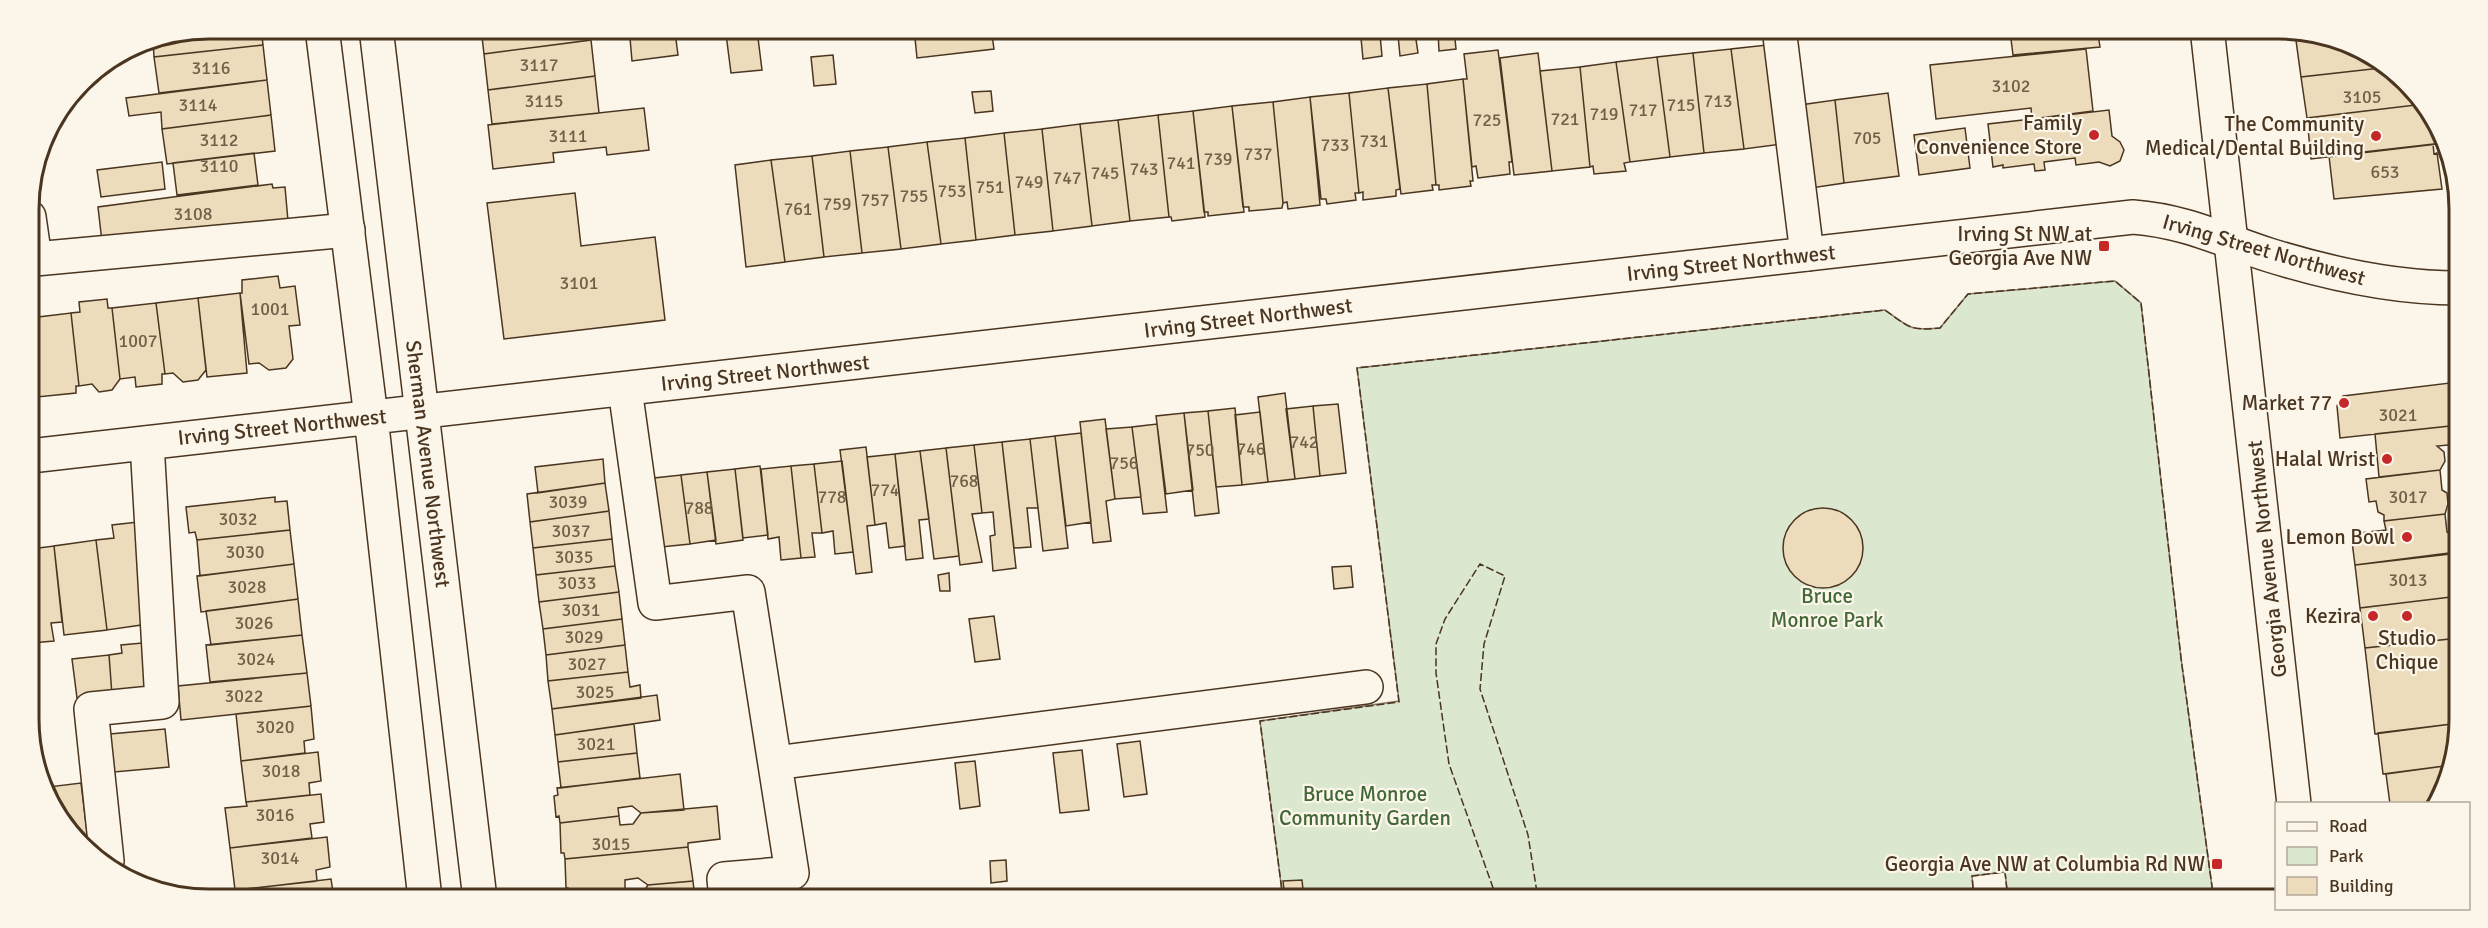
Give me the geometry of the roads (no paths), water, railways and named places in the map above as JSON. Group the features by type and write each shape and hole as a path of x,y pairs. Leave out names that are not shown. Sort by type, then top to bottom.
{"main road":[{"path":"323,39 371,417 424,889"},
{"name":"Sherman Avenue Northwest","path":"377,39 479,889"},
{"path":"1780,39 1807,254"},
{"name":"Georgia Avenue Northwest","path":"2208,39 2294,802"},
{"name":"Irving Street Northwest","path":"39,455 2133,218 2183,224 2231,243 2352,277 2410,286 2449,288"},
{"path":"39,259 348,230"},
{"path":"625,389 655,603 748,592 792,873 724,879 725,889"},
{"path":"106,854 91,709 162,702 147,443"},
{"path":"775,763 1366,687"}],"place":[{"name":"Family Convenience Store","path":"2094,135"},
{"name":"The Community Medical/Dental Building","path":"2376,136"},
{"name":"Irving St NW at Georgia Ave NW","path":"2104,246"},
{"name":"Market 77","path":"2344,403"},
{"name":"Halal Wrist","path":"2387,459"},
{"name":"Lemon Bowl","path":"2407,537"},
{"name":"Kezira","path":"2373,616"},
{"name":"Studio Chique","path":"2407,616"},
{"name":"Georgia Ave NW at Columbia Rd NW","path":"2217,864"}],"park label":[{"name":"Bruce Monroe Park","path":"1827,608"},
{"name":"Bruce Monroe Community Garden","path":"1365,806"}]}
